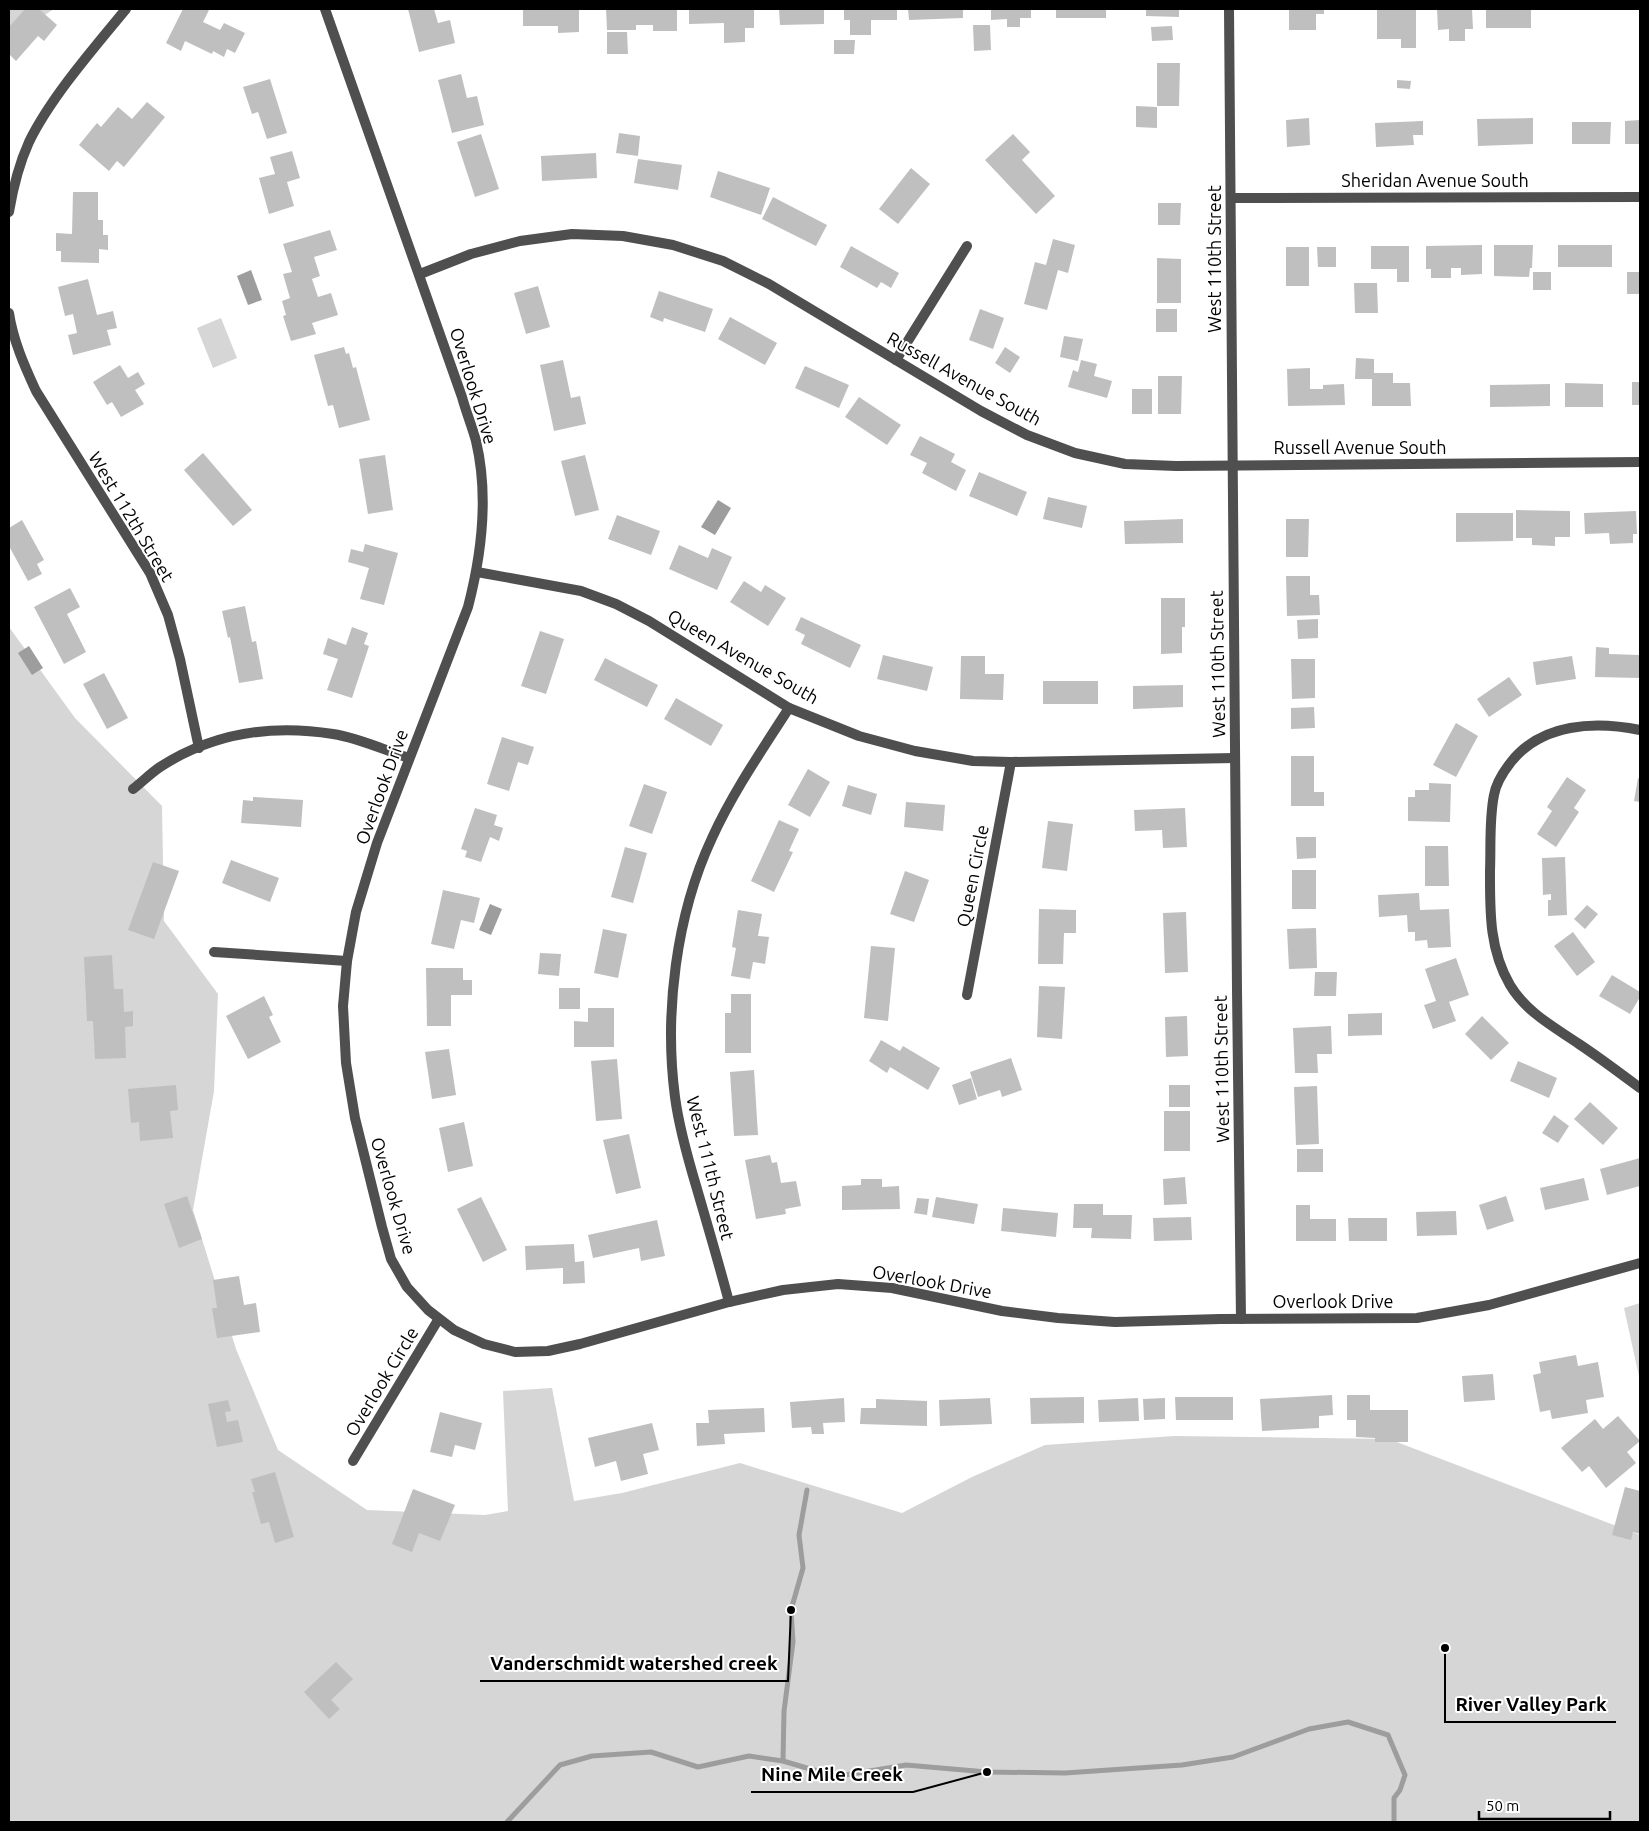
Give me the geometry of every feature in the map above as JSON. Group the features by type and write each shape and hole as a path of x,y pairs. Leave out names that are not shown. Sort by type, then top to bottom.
{"street":[{"path":"9,212 15,182 30,142 51,105 126,9"},
{"name":"Overlook Drive","path":"325,9 420,274 476,442 482,488 482,535 477,572 468,607 377,843 356,912 347,961 343,1006 346,1063 355,1118 391,1259 407,1287 438,1320 484,1344 515,1352 548,1351 580,1344 730,1302 783,1290 838,1284 892,1288 1002,1311 1114,1322 1416,1318 1489,1305 1640,1262"},
{"name":"West 110th Street","path":"1229,9 1241,1319"},
{"name":"Sheridan Avenue South","path":"1231,198 1640,196"},
{"name":"Russell Avenue South","path":"420,274 471,254 520,241 572,234 623,236 673,244 723,261 769,284 1027,435 1075,453 1125,464 1176,466 1640,462"},
{"path":"896,360 968,246"},
{"name":"West 112th Street","path":"9,312 10,324 21,359 36,391 145,565 161,598 168,615 180,659 200,748"},
{"name":"Queen Avenue South","path":"477,572 581,590 616,604 649,621 790,708 859,736 915,751 973,761 1011,762 1235,758"},
{"name":"West 111th Street","path":"730,1302 685,1147 675,1098 671,1049 672,1000 681,937 692,892 711,839 736,791 790,708"},
{"path":"1640,730 1586,725 1562,729 1539,737 1519,752 1504,771 1494,794 1491,817 1490,914 1492,939 1500,965 1511,987 1527,1007 1640,1088"},
{"path":"133,789 160,768 200,748 220,740 257,731 296,730 334,734 409,758"},
{"name":"Queen Circle","path":"967,995 1011,762"},
{"path":"214,952 347,961"},
{"name":"Overlook Circle","path":"353,1461 438,1320"}],"shaded area":[{"path":"9,9 54,9 29,25 9,30"},
{"path":"251,270 262,300 248,305 237,276"},
{"path":"221,318 237,358 213,368 197,328"},
{"path":"718,500 731,508 715,535 701,527"},
{"path":"9,627 75,718 162,806 164,921 218,994 214,1091 193,1210 236,1349 278,1450 367,1510 485,1515 508,1511 503,1391 552,1388 574,1501 622,1493 740,1463 902,1513 972,1477 1045,1445 1174,1436 1389,1439 1640,1535 1640,1822 9,1822"},
{"path":"29,646 43,668 32,675 18,653"},
{"path":"490,904 502,909 491,935 479,930"},
{"path":"1640,1303 1640,1381 1624,1308"}],"building":[{"path":"25,9 39,9 57,25 44,41 38,36 16,61 9,54 9,27"},
{"path":"183,9 207,9 209,10 203,22 220,30 224,23 245,33 235,53 227,49 224,57 213,51 212,54 185,41 181,51 166,43"},
{"path":"408,9 434,9 438,23 450,20 455,43 419,52"},
{"path":"523,9 579,9 579,32 558,33 558,26 523,26"},
{"path":"606,9 677,9 677,31 653,31 653,25 636,25 636,30 607,30"},
{"path":"689,9 754,9 754,28 745,28 745,42 724,43 724,23 689,24"},
{"path":"779,9 824,9 824,24 780,25"},
{"path":"844,9 897,9 897,20 871,20 871,35 850,35 850,20 844,20"},
{"path":"908,9 963,9 963,18 909,20"},
{"path":"991,9 1031,9 1031,18 1020,18 1020,27 1007,27 1007,19 991,20"},
{"path":"1056,9 1106,9 1106,18 1056,18"},
{"path":"1146,9 1179,9 1179,17 1146,16"},
{"path":"1289,9 1324,9 1324,14 1316,14 1316,30 1289,30"},
{"path":"1377,9 1416,9 1416,48 1401,48 1401,39 1377,39"},
{"path":"1437,9 1472,9 1473,29 1465,29 1465,41 1449,41 1449,29 1438,30"},
{"path":"1486,9 1531,9 1531,28 1486,28"},
{"path":"973,25 990,25 991,50 974,51"},
{"path":"1172,26 1173,40 1152,41 1151,27"},
{"path":"607,32 627,32 628,54 607,54"},
{"path":"834,40 855,40 854,54 834,54"},
{"path":"1157,63 1180,63 1179,106 1157,106"},
{"path":"461,74 467,98 477,96 484,125 452,133 438,80"},
{"path":"270,79 287,133 267,139 258,112 252,114 243,87"},
{"path":"1397,80 1411,81 1410,89 1397,88"},
{"path":"147,102 165,117 124,167 117,161 109,171 79,145 97,123 101,127 118,107 132,119"},
{"path":"1136,106 1157,107 1157,128 1136,127"},
{"path":"1309,118 1310,145 1287,147 1286,120"},
{"path":"1533,118 1533,144 1478,146 1477,119"},
{"path":"1640,120 1640,144 1625,144 1625,121"},
{"path":"1423,121 1423,135 1413,135 1414,145 1376,147 1375,123"},
{"path":"1572,122 1611,122 1610,144 1572,144"},
{"path":"619,133 640,136 638,156 616,153"},
{"path":"481,134 499,189 475,197 457,142"},
{"path":"1013,134 1030,152 1022,160 1055,196 1036,214 985,160"},
{"path":"292,151 300,178 287,182 294,206 269,214 259,178 275,174 270,157"},
{"path":"596,153 597,178 542,181 541,156"},
{"path":"638,159 682,165 678,190 634,183"},
{"path":"911,168 930,184 898,224 879,209"},
{"path":"718,171 770,188 761,215 710,197"},
{"path":"73,192 98,192 98,220 103,220 103,235 108,235 108,250 99,249 99,263 61,262 61,251 56,251 56,233 72,234"},
{"path":"773,197 827,225 816,246 762,219"},
{"path":"1158,203 1181,203 1180,225 1158,225"},
{"path":"330,230 337,250 314,257 320,276 312,279 318,297 331,293 338,315 312,323 316,334 291,341 283,316 286,315 282,301 290,298 283,274 292,272 283,244"},
{"path":"1053,239 1075,245 1068,273 1058,270 1047,310 1024,304 1035,262 1046,265"},
{"path":"1482,245 1482,274 1461,275 1461,268 1451,268 1451,278 1431,278 1431,269 1426,269 1426,246"},
{"path":"1494,245 1533,245 1532,268 1530,268 1529,277 1494,276"},
{"path":"1558,245 1612,245 1612,267 1558,267"},
{"path":"851,246 899,273 891,288 881,282 877,288 840,267"},
{"path":"1371,246 1409,246 1409,282 1397,282 1397,269 1371,269"},
{"path":"1286,247 1309,247 1309,286 1286,286"},
{"path":"1317,247 1336,247 1336,267 1318,267"},
{"path":"1157,258 1181,259 1181,303 1157,303"},
{"path":"1533,272 1551,272 1551,290 1533,290"},
{"path":"1627,272 1640,272 1640,294 1627,294"},
{"path":"88,279 97,315 113,311 117,328 107,330 111,345 73,355 68,335 77,333 73,314 65,316 58,287"},
{"path":"1354,283 1377,283 1378,313 1355,313"},
{"path":"538,286 550,327 526,334 514,293"},
{"path":"659,291 713,309 705,332 664,318 663,322 650,317"},
{"path":"980,309 1004,318 993,349 969,340"},
{"path":"1156,309 1177,309 1177,332 1156,332"},
{"path":"730,317 777,343 765,365 718,339"},
{"path":"1064,336 1083,339 1078,361 1060,357"},
{"path":"344,347 346,354 349,353 353,368 356,367 370,420 339,428 333,405 328,406 314,355"},
{"path":"1005,347 1020,357 1010,373 995,363"},
{"path":"1356,358 1374,359 1374,373 1393,373 1393,383 1410,383 1411,406 1372,406 1372,379 1355,379"},
{"path":"563,360 571,398 580,396 586,424 554,431 540,365"},
{"path":"1081,360 1097,364 1094,376 1112,381 1107,398 1068,387 1073,370 1078,372"},
{"path":"120,365 128,378 138,372 145,384 135,390 144,404 121,417 112,402 107,405 93,382"},
{"path":"805,366 849,385 839,408 795,388"},
{"path":"1310,368 1310,389 1323,389 1323,385 1344,384 1345,405 1288,406 1287,369"},
{"path":"1158,376 1182,376 1181,414 1158,414"},
{"path":"1632,382 1640,382 1640,405 1632,405"},
{"path":"1565,383 1603,384 1603,407 1565,407"},
{"path":"1550,384 1550,406 1490,407 1490,385"},
{"path":"1132,389 1152,389 1152,414 1132,414"},
{"path":"859,397 901,425 887,445 845,417"},
{"path":"920,436 955,454 951,462 966,470 956,491 922,473 927,463 910,455"},
{"path":"203,453 252,510 233,526 184,470"},
{"path":"385,455 393,510 368,514 359,459"},
{"path":"585,455 599,510 575,516 561,461"},
{"path":"979,472 1027,492 1017,516 969,496"},
{"path":"1048,497 1087,506 1082,528 1043,519"},
{"path":"1516,510 1570,511 1570,537 1555,537 1555,546 1532,545 1532,538 1516,538"},
{"path":"1636,511 1637,534 1633,534 1633,543 1610,544 1609,533 1585,534 1584,513"},
{"path":"1456,513 1513,513 1513,541 1456,542"},
{"path":"617,515 660,531 651,555 608,539"},
{"path":"1183,519 1183,543 1125,544 1124,521"},
{"path":"1286,519 1309,519 1308,557 1286,557"},
{"path":"22,520 44,560 37,564 42,574 28,581 9,546 9,528"},
{"path":"365,544 398,553 384,605 360,599 369,568 348,562 351,549 363,552"},
{"path":"679,545 708,558 712,548 732,557 717,590 669,569"},
{"path":"1286,576 1310,576 1310,595 1319,595 1320,615 1287,616"},
{"path":"744,581 761,592 765,585 786,598 768,626 730,602"},
{"path":"70,588 80,607 67,614 86,652 64,664 34,607"},
{"path":"1161,598 1185,598 1185,627 1182,627 1182,653 1161,654"},
{"path":"245,606 252,642 256,641 263,679 239,683 230,637 228,638 222,611"},
{"path":"801,617 861,645 850,668 801,644 805,635 795,630"},
{"path":"1318,619 1318,638 1298,639 1297,620"},
{"path":"352,627 368,633 364,644 369,646 352,698 327,690 338,659 323,654 328,638 346,645"},
{"path":"540,631 564,639 546,694 521,686"},
{"path":"1596,647 1609,648 1609,654 1640,655 1640,678 1595,677"},
{"path":"883,655 933,667 927,691 877,679"},
{"path":"961,656 985,656 985,674 1004,674 1003,700 960,699"},
{"path":"1572,656 1576,679 1536,685 1533,662"},
{"path":"605,658 658,685 647,707 594,680"},
{"path":"1291,659 1315,659 1315,698 1292,699"},
{"path":"104,673 128,718 107,729 83,684"},
{"path":"1509,677 1522,695 1489,717 1477,699"},
{"path":"1043,681 1098,681 1098,704 1043,704"},
{"path":"1183,685 1183,707 1133,709 1133,686"},
{"path":"676,698 723,725 711,746 664,719"},
{"path":"1314,707 1315,728 1291,729 1291,708"},
{"path":"1456,723 1478,736 1456,777 1433,765"},
{"path":"502,737 534,747 528,765 518,762 509,791 487,784"},
{"path":"1291,756 1314,756 1314,792 1324,792 1324,806 1291,806"},
{"path":"808,769 830,782 810,817 788,805"},
{"path":"1567,777 1586,790 1574,808 1579,812 1556,847 1537,834 1552,811 1547,807"},
{"path":"1638,778 1640,779 1640,802 1634,801"},
{"path":"1429,783 1451,784 1450,822 1408,821 1408,797 1415,797 1415,790 1429,790"},
{"path":"644,784 667,792 652,834 629,826"},
{"path":"848,785 877,794 871,815 842,806"},
{"path":"253,797 303,800 301,827 241,823 243,800 253,801"},
{"path":"906,802 945,805 943,831 904,827"},
{"path":"475,808 497,815 494,825 503,828 499,841 490,837 481,862 465,857 467,851 461,849"},
{"path":"1185,808 1187,847 1163,848 1162,830 1135,831 1134,810"},
{"path":"779,820 799,829 789,851 793,852 774,892 751,881"},
{"path":"1048,821 1073,824 1067,871 1042,868"},
{"path":"1296,837 1316,837 1316,858 1297,859"},
{"path":"1425,846 1448,846 1449,886 1425,886"},
{"path":"625,847 647,853 633,903 611,897"},
{"path":"1565,857 1567,915 1548,916 1548,900 1551,900 1551,894 1543,895 1542,858"},
{"path":"231,860 279,878 270,902 222,883"},
{"path":"153,862 179,871 154,939 128,930"},
{"path":"1292,870 1316,870 1316,909 1292,909"},
{"path":"905,871 929,880 914,922 890,914"},
{"path":"443,890 480,898 474,923 461,920 454,949 431,944"},
{"path":"1419,893 1420,910 1449,909 1451,947 1428,948 1427,940 1415,941 1415,932 1408,932 1407,915 1379,917 1378,895"},
{"path":"1587,905 1598,914 1585,929 1574,919"},
{"path":"1039,909 1076,910 1076,933 1064,933 1063,964 1038,964"},
{"path":"738,910 762,914 758,936 769,937 765,964 753,962 750,979 731,976 736,948 732,947"},
{"path":"1186,912 1188,972 1165,973 1163,913"},
{"path":"1316,928 1317,968 1289,969 1287,929"},
{"path":"603,929 627,934 618,978 594,973"},
{"path":"1573,932 1595,962 1577,976 1554,946"},
{"path":"871,946 895,948 888,1021 864,1018"},
{"path":"540,953 561,954 559,976 538,974"},
{"path":"112,955 114,989 123,989 124,1012 133,1011 133,1026 125,1027 126,1058 95,1059 93,1021 87,1021 84,957"},
{"path":"1456,958 1469,995 1449,1002 1456,1021 1433,1029 1424,1005 1436,1001 1425,969"},
{"path":"426,968 463,968 463,980 472,980 472,995 451,995 451,1026 427,1026"},
{"path":"1315,972 1337,972 1336,996 1314,996"},
{"path":"1612,975 1640,992 1640,997 1630,1014 1599,996"},
{"path":"1039,986 1065,987 1062,1039 1037,1037"},
{"path":"559,988 580,988 580,1009 559,1009"},
{"path":"731,994 751,994 751,1053 725,1053 725,1013 731,1013"},
{"path":"264,996 273,1015 269,1017 281,1042 248,1059 226,1016"},
{"path":"588,1008 614,1008 614,1047 574,1047 574,1021 588,1022"},
{"path":"1382,1013 1382,1035 1348,1036 1348,1014"},
{"path":"1187,1016 1188,1056 1166,1057 1165,1017"},
{"path":"1482,1016 1509,1043 1491,1060 1465,1034"},
{"path":"1331,1026 1332,1054 1317,1054 1318,1073 1295,1073 1293,1028"},
{"path":"881,1040 900,1051 903,1046 940,1068 928,1090 890,1067 887,1073 869,1061"},
{"path":"449,1049 456,1095 432,1099 425,1052"},
{"path":"1011,1058 1022,1090 1002,1097 1000,1090 978,1097 970,1072"},
{"path":"617,1059 622,1119 596,1121 591,1061"},
{"path":"1518,1061 1557,1078 1549,1098 1510,1081"},
{"path":"754,1070 758,1135 734,1136 730,1072"},
{"path":"971,1078 977,1099 959,1105 952,1085"},
{"path":"176,1085 178,1110 170,1111 173,1138 140,1141 139,1122 131,1123 128,1089"},
{"path":"1169,1085 1190,1085 1190,1107 1169,1107"},
{"path":"1317,1086 1319,1144 1296,1145 1294,1087"},
{"path":"1590,1102 1618,1128 1603,1145 1574,1119"},
{"path":"1164,1111 1190,1111 1190,1151 1164,1151"},
{"path":"1554,1115 1569,1126 1558,1143 1542,1133"},
{"path":"464,1122 473,1166 448,1172 439,1128"},
{"path":"629,1134 641,1188 616,1194 603,1140"},
{"path":"1297,1149 1323,1149 1323,1172 1297,1172"},
{"path":"770,1155 772,1163 777,1162 781,1183 796,1181 801,1206 785,1209 786,1214 756,1219 745,1160"},
{"path":"1640,1158 1640,1186 1607,1195 1600,1169"},
{"path":"1185,1177 1187,1204 1164,1205 1163,1179"},
{"path":"1584,1178 1589,1200 1545,1210 1540,1188"},
{"path":"861,1179 882,1179 882,1187 899,1186 900,1209 842,1210 842,1186 861,1185"},
{"path":"187,1196 202,1239 179,1248 164,1204"},
{"path":"1506,1196 1514,1221 1487,1230 1479,1205"},
{"path":"481,1197 507,1250 483,1262 457,1209"},
{"path":"936,1197 978,1204 974,1224 932,1217"},
{"path":"917,1198 929,1199 927,1215 914,1213"},
{"path":"1074,1204 1103,1204 1103,1215 1132,1215 1131,1239 1091,1238 1092,1228 1073,1228"},
{"path":"1296,1205 1310,1205 1310,1219 1336,1219 1336,1241 1296,1241"},
{"path":"1003,1208 1058,1213 1056,1237 1001,1231"},
{"path":"1456,1211 1457,1235 1417,1236 1416,1212"},
{"path":"1191,1217 1192,1240 1154,1241 1153,1218"},
{"path":"1348,1218 1387,1218 1387,1241 1349,1241"},
{"path":"657,1220 665,1256 641,1261 639,1248 593,1258 588,1235"},
{"path":"574,1244 575,1262 584,1261 585,1283 563,1284 563,1268 526,1270 525,1246"},
{"path":"239,1276 244,1305 256,1303 260,1332 217,1338 212,1308 217,1308 213,1280"},
{"path":"1576,1355 1578,1366 1598,1362 1604,1397 1586,1400 1588,1413 1552,1419 1550,1410 1540,1412 1533,1375 1541,1373 1539,1362"},
{"path":"1493,1374 1495,1400 1464,1402 1462,1376"},
{"path":"1332,1395 1333,1415 1319,1416 1319,1428 1262,1431 1260,1399"},
{"path":"1347,1395 1370,1395 1370,1410 1408,1410 1408,1442 1375,1442 1375,1438 1356,1437 1356,1420 1347,1420"},
{"path":"1084,1397 1084,1423 1031,1424 1030,1398"},
{"path":"1175,1397 1233,1397 1233,1420 1176,1420"},
{"path":"844,1398 845,1422 823,1423 824,1434 812,1434 811,1427 792,1428 790,1402"},
{"path":"990,1398 992,1424 940,1426 939,1400"},
{"path":"1138,1398 1139,1421 1099,1422 1098,1400"},
{"path":"1165,1398 1165,1419 1144,1420 1143,1399"},
{"path":"876,1399 927,1401 927,1426 860,1424 861,1408 876,1408"},
{"path":"228,1400 231,1411 225,1412 227,1422 238,1420 243,1442 217,1447 208,1404"},
{"path":"764,1408 765,1432 724,1434 725,1444 697,1446 696,1423 709,1423 708,1410"},
{"path":"440,1412 482,1423 475,1450 455,1445 452,1457 430,1452"},
{"path":"1618,1416 1640,1441 1627,1452 1636,1463 1606,1488 1589,1466 1582,1472 1561,1448 1595,1419 1603,1429"},
{"path":"652,1423 659,1450 643,1454 648,1474 621,1481 616,1461 595,1467 588,1438"},
{"path":"275,1472 294,1537 275,1543 269,1522 261,1524 252,1492 255,1492 251,1479"},
{"path":"1625,1487 1640,1491 1640,1534 1633,1532 1631,1540 1612,1535"},
{"path":"413,1489 455,1505 440,1541 419,1533 412,1552 392,1544"},
{"path":"336,1662 353,1679 331,1700 340,1709 329,1719 304,1692"}],"waterway":[{"path":"783,1761 784,1711 793,1642 791,1610 803,1568 799,1535 807,1490"},
{"path":"507,1822 560,1765 592,1756 651,1752 698,1767 749,1756 783,1761 824,1773 845,1775 906,1765 987,1772 1065,1773 1182,1765 1233,1757 1309,1729 1348,1722 1388,1735 1405,1775 1400,1790 1394,1798 1394,1822"}],"place":[{"name":"Vanderschmidt watershed creek","path":"791,1610"},
{"name":"River Valley Park","path":"1445,1648"},
{"name":"Nine Mile Creek","path":"987,1772"}]}
